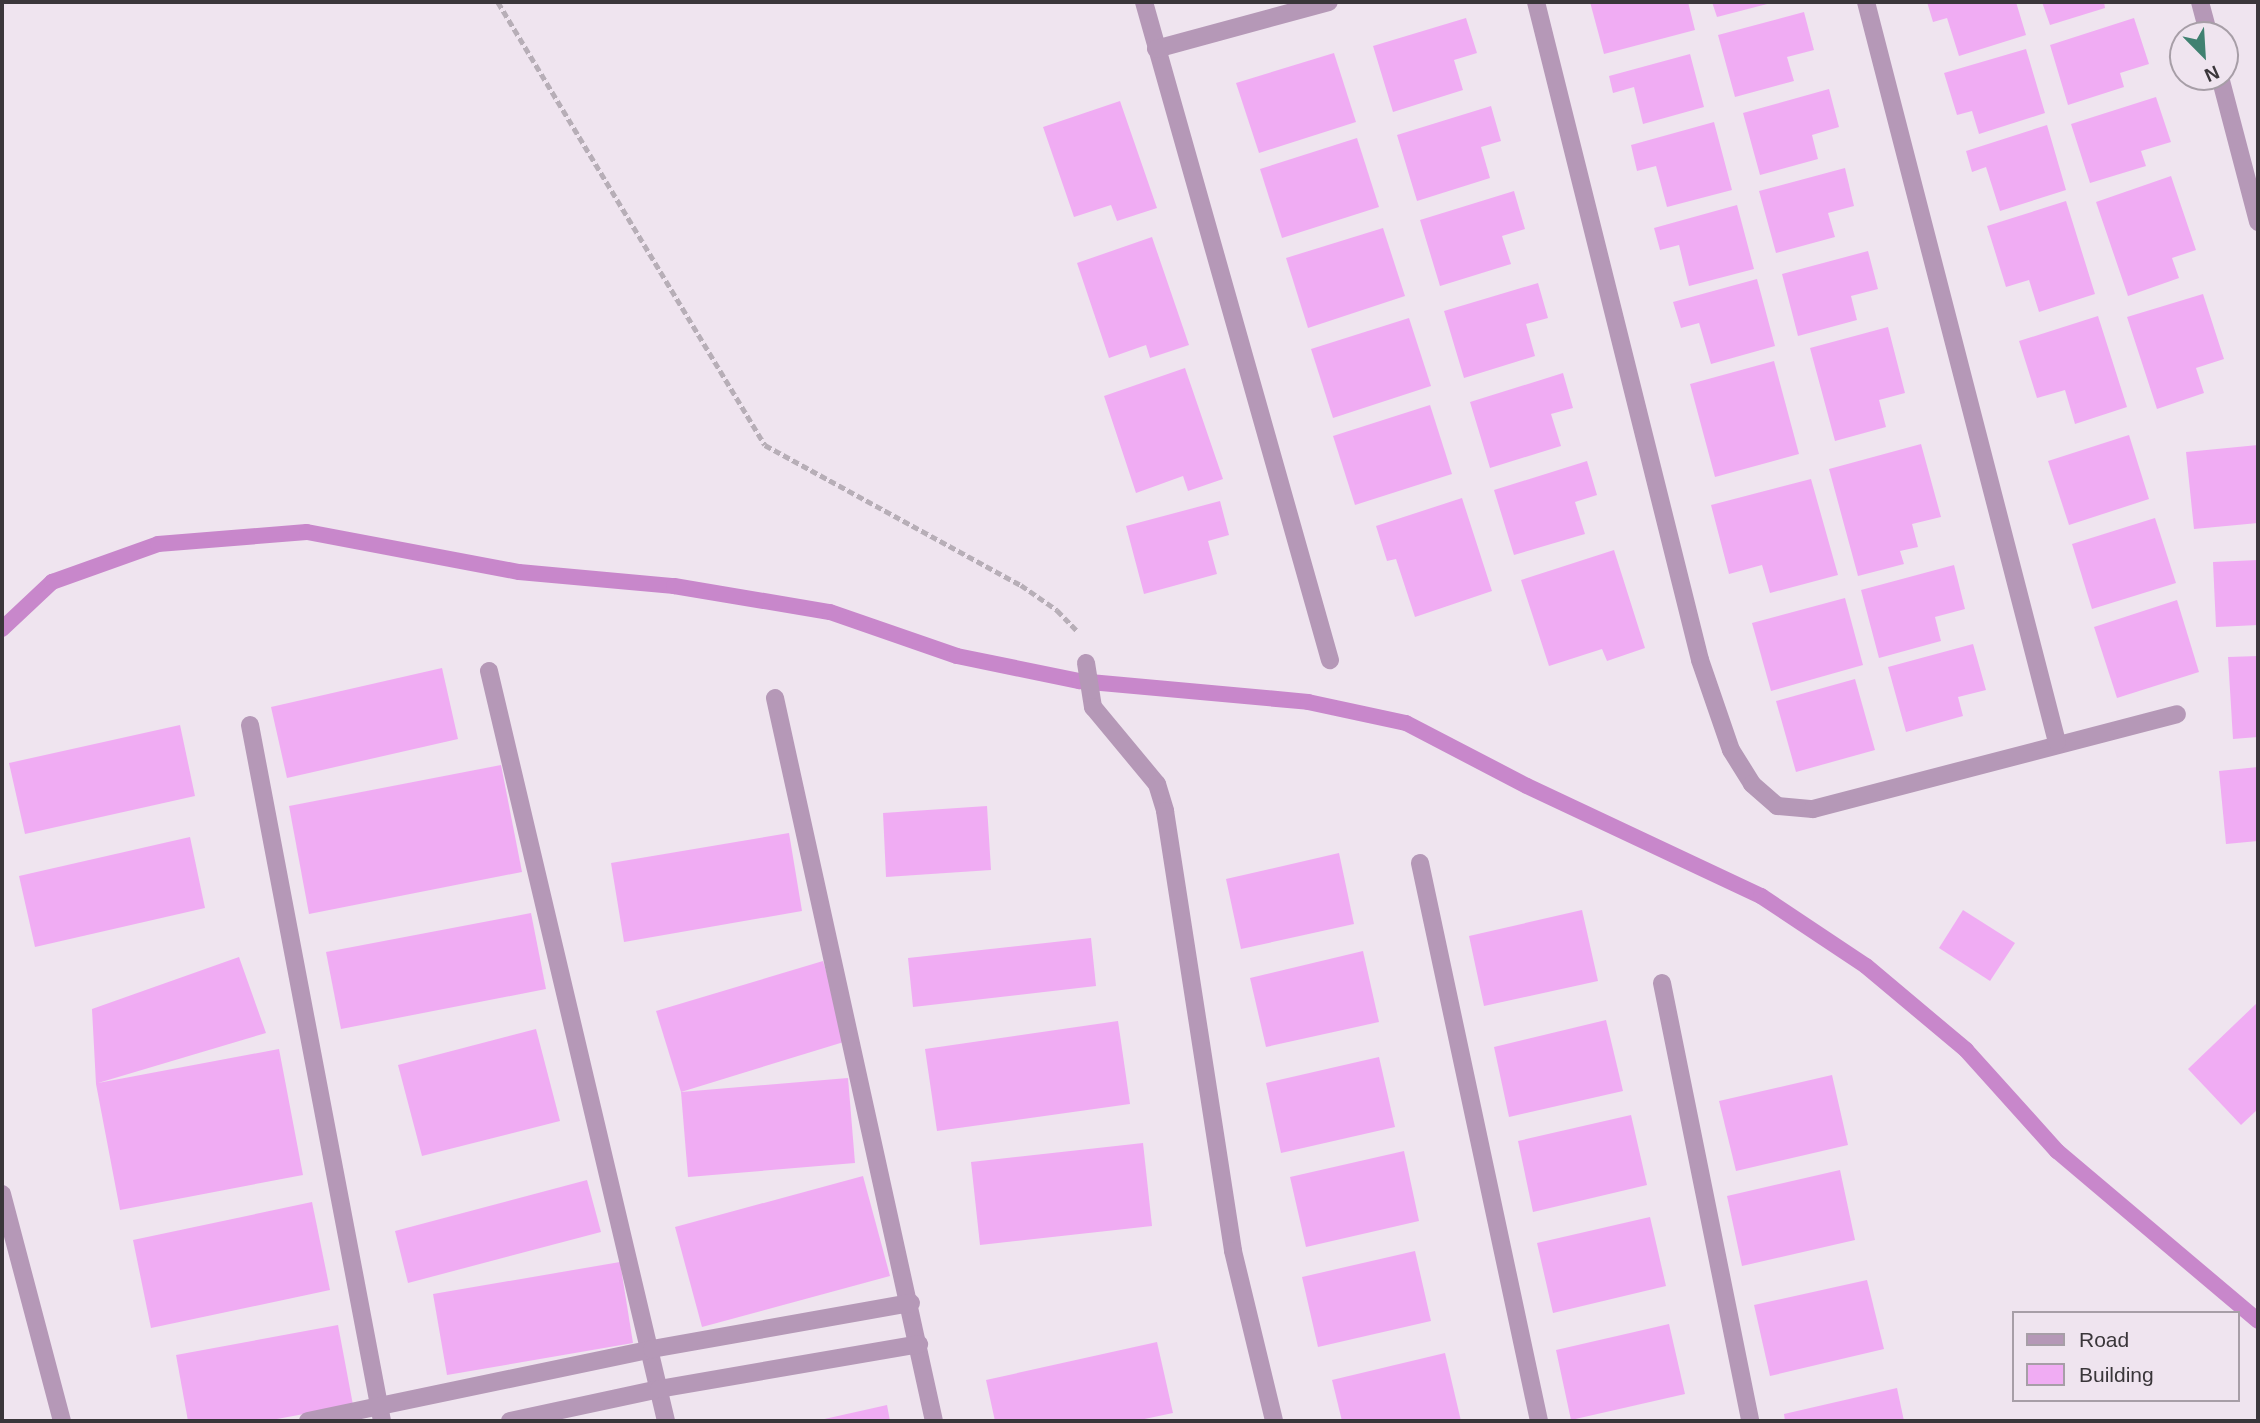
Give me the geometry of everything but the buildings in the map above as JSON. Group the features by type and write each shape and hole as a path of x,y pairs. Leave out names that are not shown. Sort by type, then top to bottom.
{"street":[{"path":"1144,2 1330,660"},
{"path":"1156,49 1329,2"},
{"path":"1536,2 1700,660 1731,750 1752,784 1777,806 1813,809 2057,742 2176,714"},
{"path":"1866,2 2057,742"},
{"path":"2200,2 2205,21"},
{"path":"2224,91 2258,222"},
{"path":"1086,663 1089,693 1102,724 1157,784 1165,811 1233,1251 1274,1421"},
{"path":"489,671 652,1349 666,1421"},
{"path":"775,698 911,1303 934,1421"},
{"path":"250,725 380,1414"},
{"path":"1420,863 1539,1421"},
{"path":"1662,983 1750,1421"},
{"path":"2,1194 62,1421"},
{"path":"308,1421 380,1414 652,1349 911,1303"},
{"path":"510,1421 659,1389 919,1344"}],"path":[{"path":"498,2 765,445 1021,585 1075,628 1084,645 1086,663"}],"waterway":[{"path":"2,629 52,582 158,544 307,532 519,572 674,586 830,612 957,656 1079,681 1308,702 1406,723 1527,786 1761,896 1866,966 1966,1050 2057,1151 2258,1321"}]}
